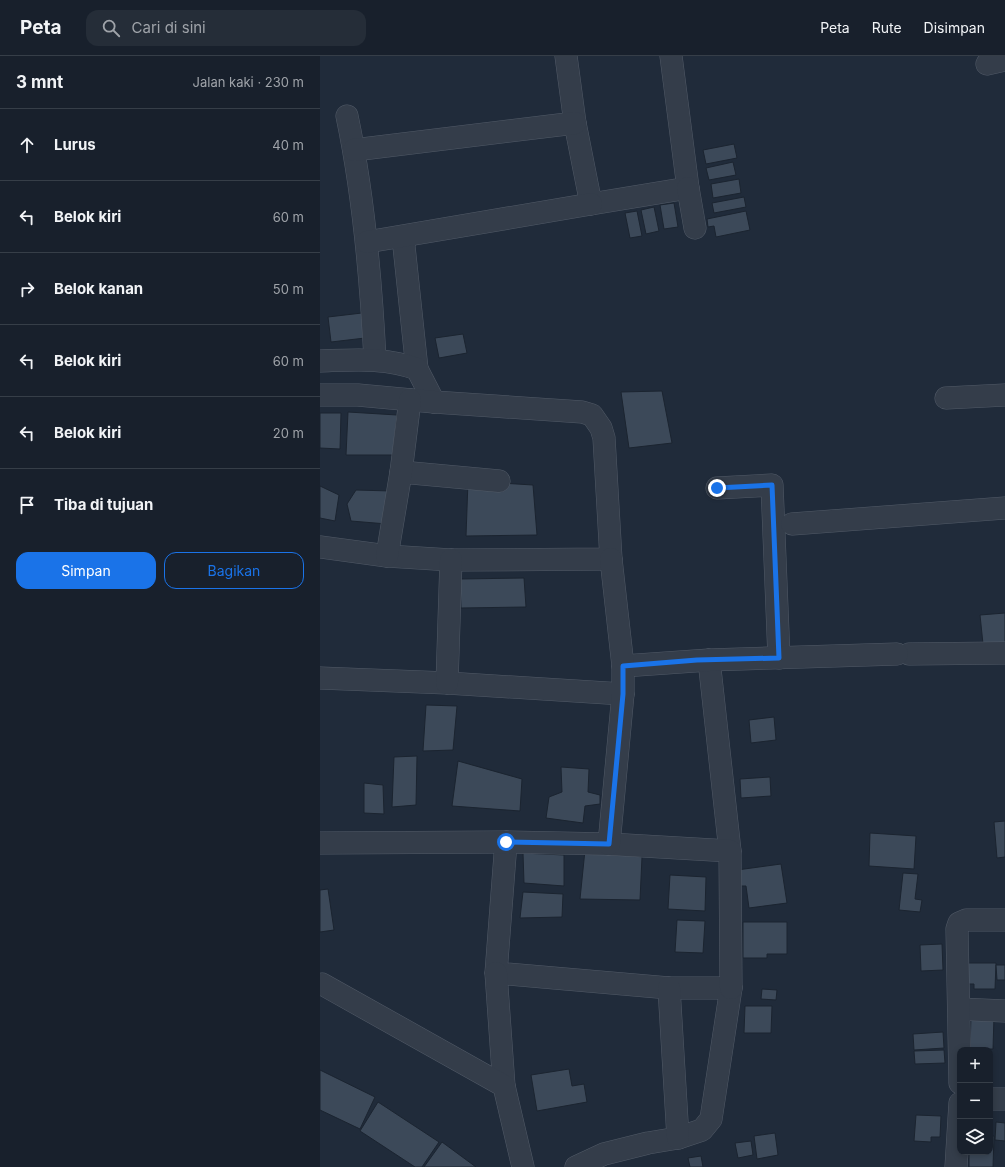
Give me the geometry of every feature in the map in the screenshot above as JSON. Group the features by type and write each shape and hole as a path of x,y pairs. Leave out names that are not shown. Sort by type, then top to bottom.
{"street":[{"path":"566,56 576,123 591,204"},
{"path":"671,56 688,188 695,228"},
{"path":"347,116 354,150 367,242 373,308 375,360"},
{"path":"354,150 576,123"},
{"path":"367,242 688,188"},
{"path":"403,237 417,369 434,402"},
{"path":"320,361 375,360 403,364 417,369"},
{"path":"320,395 358,394 434,402 582,412 592,415 601,428 604,438 611,560 623,666 623,694 609,844"},
{"path":"946,398 1005,395"},
{"path":"387,556 401,472 410,400"},
{"path":"401,472 499,481"},
{"path":"717,488 772,485 779,658"},
{"path":"792,524 1005,508"},
{"path":"320,547 387,556 451,560 611,560"},
{"path":"447,683 451,560"},
{"path":"623,666 710,660 903,654 1005,653"},
{"path":"576,1167 604,1154 678,1138 702,1130 711,1119 731,988 730,851 710,660"},
{"path":"320,678 447,683 623,694"},
{"path":"320,843 506,842 609,844 730,851"},
{"path":"506,842 496,973 504,1086 523,1167"},
{"path":"960,1047 957,929 959,923 966,920 1005,920"},
{"path":"496,973 669,988 731,988"},
{"path":"321,985 504,1086"},
{"path":"669,988 678,1138"},
{"path":"959,1009 1005,1011"},
{"path":"993,1099 1005,1099"},
{"path":"956,1167 959,1119"}],"building":[{"path":"734,144 737,158 706,164 703,150"},
{"path":"733,162 736,175 709,180 706,168"},
{"path":"739,179 741,193 713,198 711,184"},
{"path":"744,197 746,207 714,213 712,203"},
{"path":"674,203 678,227 664,229 660,205"},
{"path":"654,207 659,231 646,234 641,210"},
{"path":"637,211 642,236 630,238 625,213"},
{"path":"746,211 750,230 716,237 714,226 708,227 707,219"},
{"path":"362,313 365,338 331,342 328,317"},
{"path":"463,334 467,353 439,358 435,338"},
{"path":"662,391 672,443 629,448 621,392"},
{"path":"348,412 397,415 393,455 346,455"},
{"path":"320,413 341,413 340,449 320,448"},
{"path":"468,481 533,485 537,535 466,536"},
{"path":"320,486 339,495 335,521 320,518"},
{"path":"356,490 391,491 387,524 351,521 347,504"},
{"path":"524,578 526,607 461,608 460,579"},
{"path":"1005,613 1005,643 983,644 980,615"},
{"path":"426,705 457,706 453,750 423,751"},
{"path":"774,717 776,740 751,743 749,720"},
{"path":"417,756 416,805 392,807 394,757"},
{"path":"458,761 522,779 520,811 452,806"},
{"path":"561,767 589,769 588,792 600,795 600,804 585,806 583,823 546,818 549,797 562,792"},
{"path":"770,777 771,796 741,798 740,779"},
{"path":"364,783 383,785 384,814 364,813"},
{"path":"1005,821 1005,857 997,858 994,822"},
{"path":"870,833 916,836 914,869 869,866"},
{"path":"585,850 642,857 640,900 580,899"},
{"path":"523,853 564,855 564,886 524,883"},
{"path":"781,864 787,903 749,908 746,886 740,886 737,870"},
{"path":"903,873 918,874 915,899 922,900 920,912 899,910"},
{"path":"670,875 706,877 705,911 668,909"},
{"path":"328,889 334,930 320,932 320,890"},
{"path":"523,892 563,894 562,917 520,918"},
{"path":"677,920 705,921 703,953 675,952"},
{"path":"743,922 787,922 787,954 767,954 767,958 743,958"},
{"path":"942,944 943,970 921,971 920,945"},
{"path":"964,963 996,963 995,989 974,989 974,984 963,984"},
{"path":"996,965 1005,965 1005,980 997,980"},
{"path":"762,989 777,990 776,1000 761,999"},
{"path":"745,1006 772,1006 771,1033 744,1033"},
{"path":"971,1015 994,1016 993,1049 993,1047 970,1047"},
{"path":"943,1032 944,1048 914,1050 913,1034"},
{"path":"944,1050 945,1063 915,1064 914,1051"},
{"path":"569,1069 572,1086 584,1084 587,1102 537,1111 531,1075"},
{"path":"320,1070 375,1097 360,1129 320,1110"},
{"path":"378,1102 439,1142 422,1167 415,1167 360,1131"},
{"path":"916,1115 941,1116 940,1137 931,1137 931,1142 914,1141"},
{"path":"996,1122 1005,1123 1005,1141 995,1140"},
{"path":"775,1133 778,1155 757,1159 754,1136"},
{"path":"994,1136 993,1167 969,1167 969,1155 993,1155"},
{"path":"751,1141 753,1155 738,1158 735,1143"},
{"path":"442,1142 476,1167 424,1167"},
{"path":"701,1156 703,1167 690,1167 688,1158"}],"route":[{"path":"506,842 609,844 623,694 623,666 697,660 779,658 772,485 717,488"}]}
